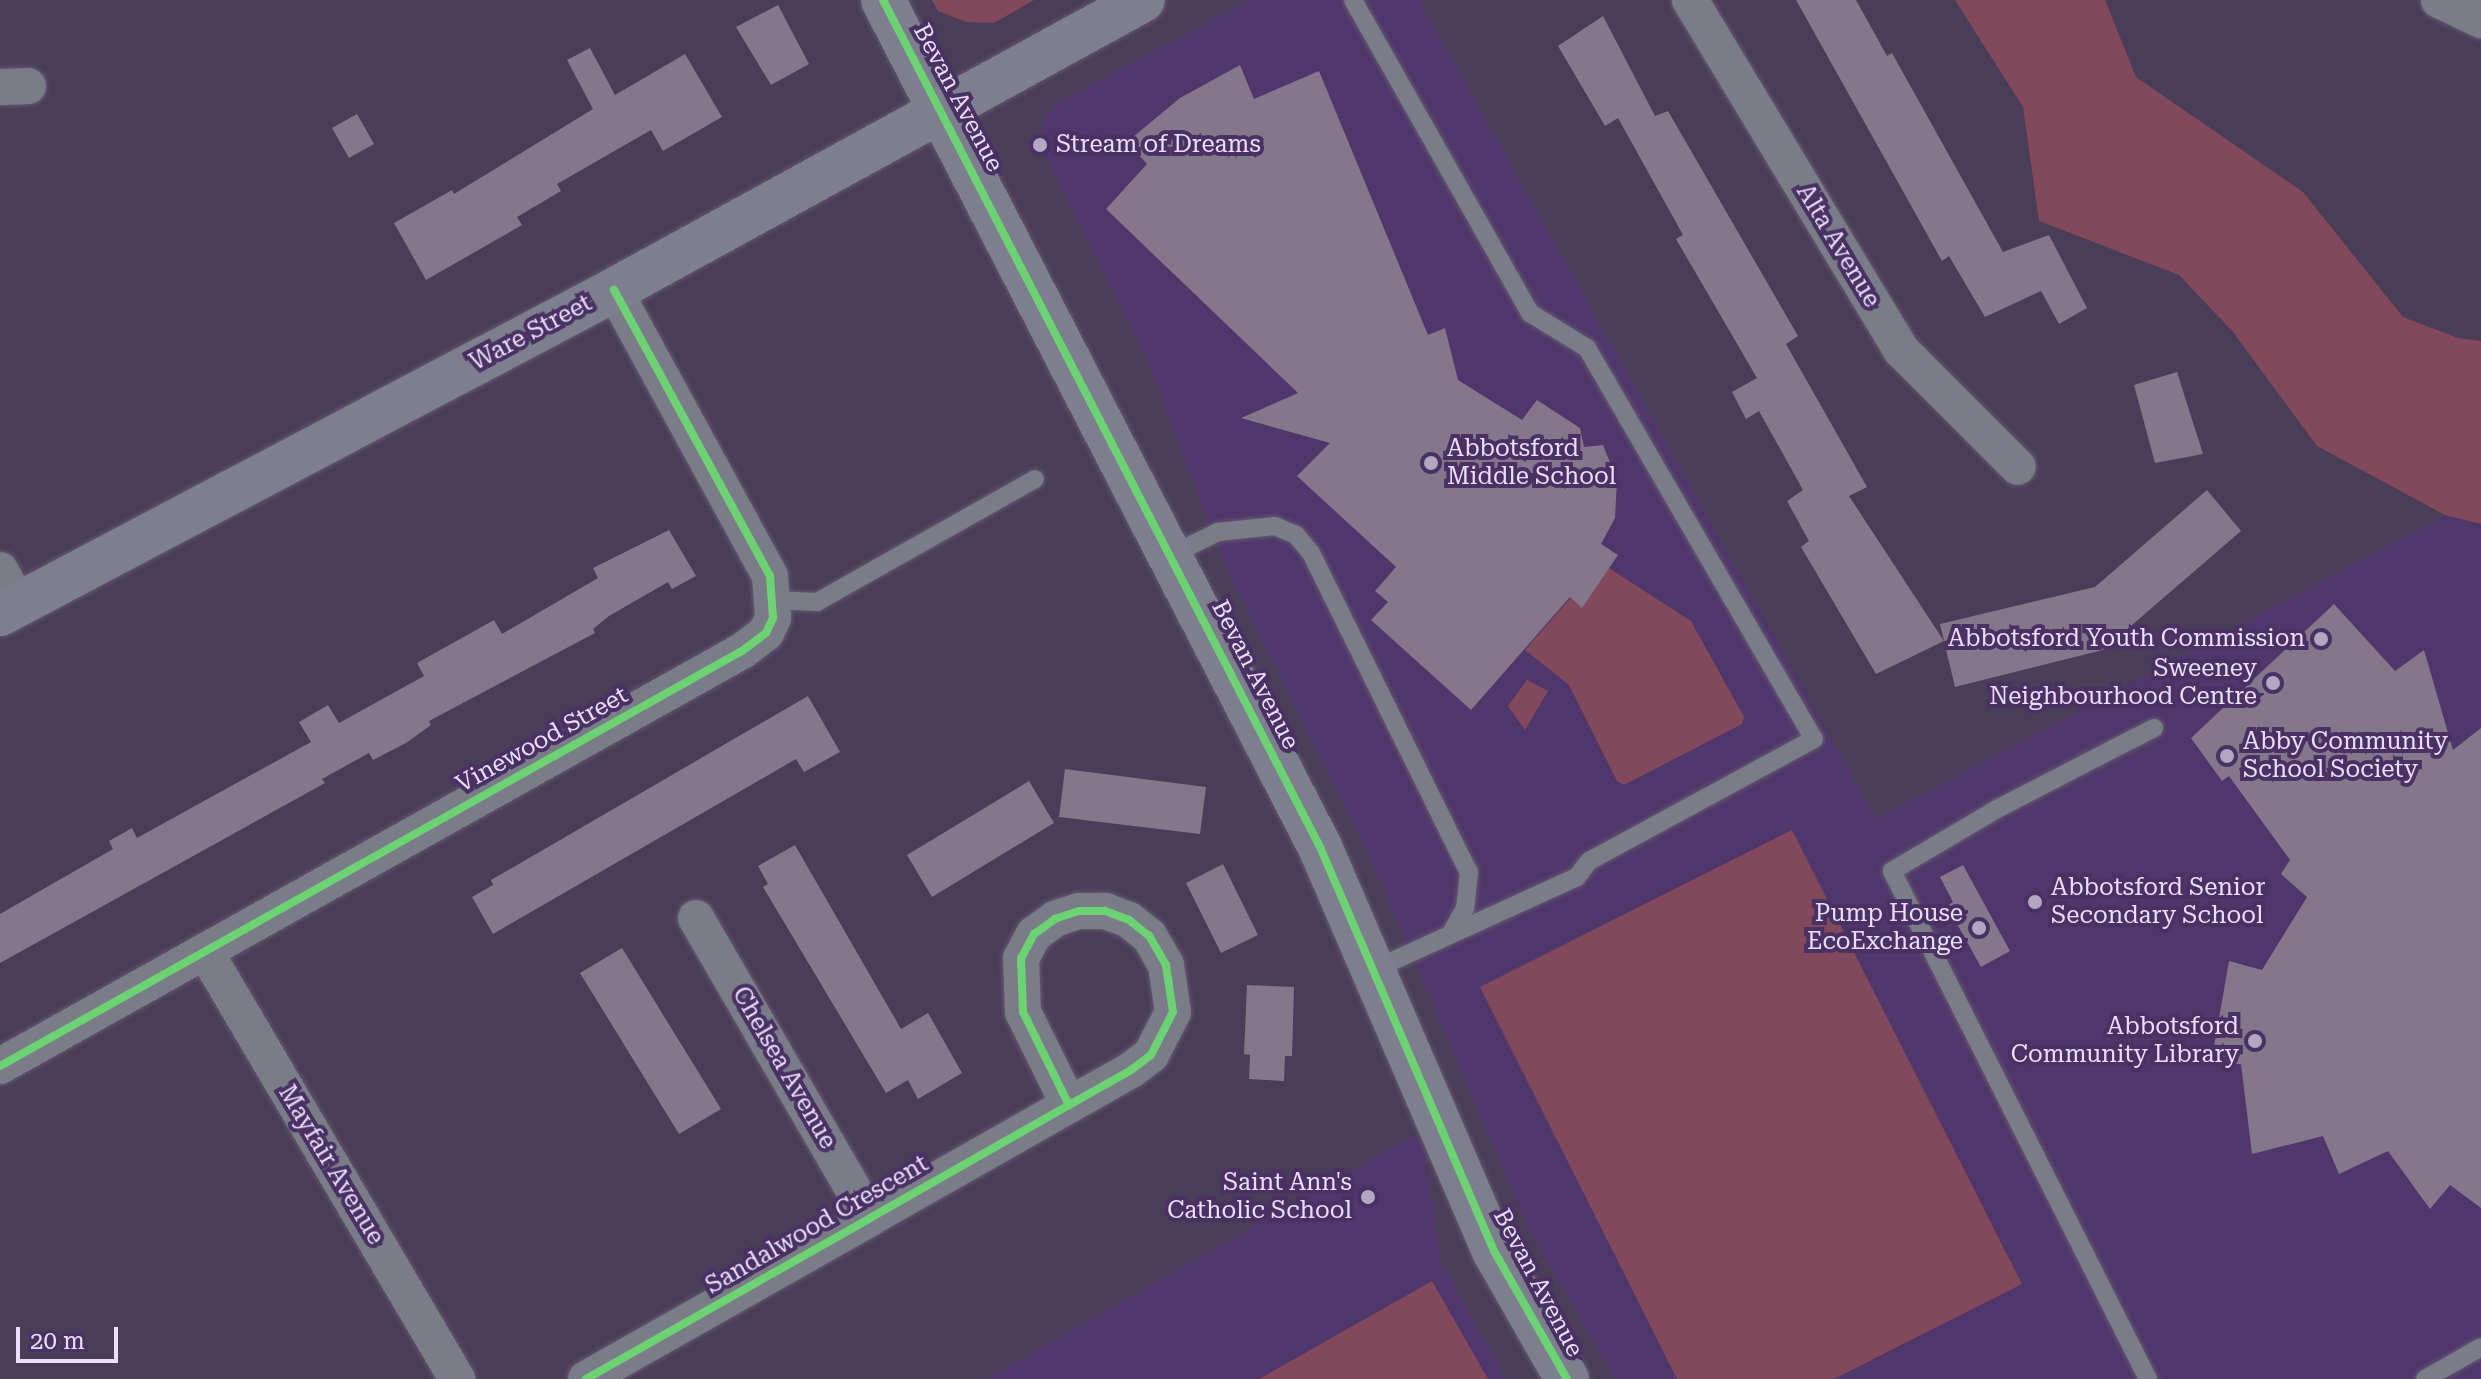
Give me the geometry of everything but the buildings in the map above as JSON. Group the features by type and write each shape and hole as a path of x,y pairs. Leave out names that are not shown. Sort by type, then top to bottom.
{"street":[{"name":"Bevan Avenue","path":"883,0 942,109 1320,847 1494,1251 1567,1379"},
{"name":"Ware Street","path":"6,596 614,290 1143,0"},
{"name":"Alta Avenue","path":"1690,0 1901,350 2018,467"},
{"path":"2439,0 2481,20"},
{"path":"614,290 770,576 773,600"},
{"name":"Vinewood Street","path":"0,1066 742,651 766,633 773,618 773,600"},
{"name":"Sandalwood Crescent","path":"586,1379 1069,1105 1151,1055 1173,1012 1166,965 1149,936 1129,920 1105,911 1079,911 1055,919 1034,934 1021,958 1023,1012 1069,1105"},
{"name":"Chelsea Avenue","path":"696,918 870,1218"},
{"name":"Mayfair Avenue","path":"205,951 457,1379"}],"lane":[{"path":"1353,0 1530,313 1587,348 1814,739 1589,861 1577,877 1481,924 1453,930 1375,969"},
{"path":"773,600 817,602 1035,479"},
{"path":"1171,555 1218,532 1275,526 1296,535 1311,553 1464,859 1469,891 1453,930"},
{"path":"2148,1379 1892,871 1995,810 2154,728"},
{"path":"2425,1379 2481,1347"}],"shaded area":[{"path":"932,0 1034,0 994,23 966,22 938,11"},
{"name":"Abbotsford Senior Secondary School","path":"1249,0 1419,0 1876,819 2445,515 2481,524 2481,1379 1615,1379 1529,1230 1366,849 1226,569 1146,358 1040,145 1042,121 1055,104"},
{"path":"1955,0 2105,0 2136,77 2303,192 2403,317 2458,338 2481,341 2481,524 2445,515 2317,446 2233,332 2179,275 2039,221 2023,107"},
{"path":"1601,563 1691,621 1744,717 1742,724 1624,785 1617,781 1569,685 1525,650"},
{"path":"1527,680 1548,691 1525,730 1508,706"},
{"path":"1792,830 2022,1284 1834,1379 1677,1379 1480,987"},
{"name":"Saint Ann's Catholic School","path":"1421,1131 1442,1264 1506,1379 986,1379"},
{"path":"1432,1281 1488,1379 1259,1379"}],"cycle path":[{"path":"883,0 1320,847 1494,1251 1567,1379"},
{"path":"0,1066 742,651 766,633 773,618 770,576 614,290"},
{"path":"586,1379 1131,1070 1151,1055 1173,1012 1166,965 1149,936 1129,920 1105,911 1079,911 1055,919 1034,934 1021,958 1023,1012 1069,1105"}],"place":[{"name":"Stream of Dreams","path":"1040,145"},
{"name":"Abbotsford Middle School","path":"1431,463"},
{"name":"Abbotsford Youth Commission","path":"2321,639"},
{"name":"Sweeney Neighbourhood Centre","path":"2273,683"},
{"name":"Abby Community School Society","path":"2227,756"},
{"name":"Abbotsford Senior Secondary School","path":"2035,902"},
{"name":"Pump House EcoExchange","path":"1979,928"},
{"name":"Abbotsford Community Library","path":"2255,1041"},
{"name":"Saint Ann's Catholic School","path":"1368,1197"}]}
